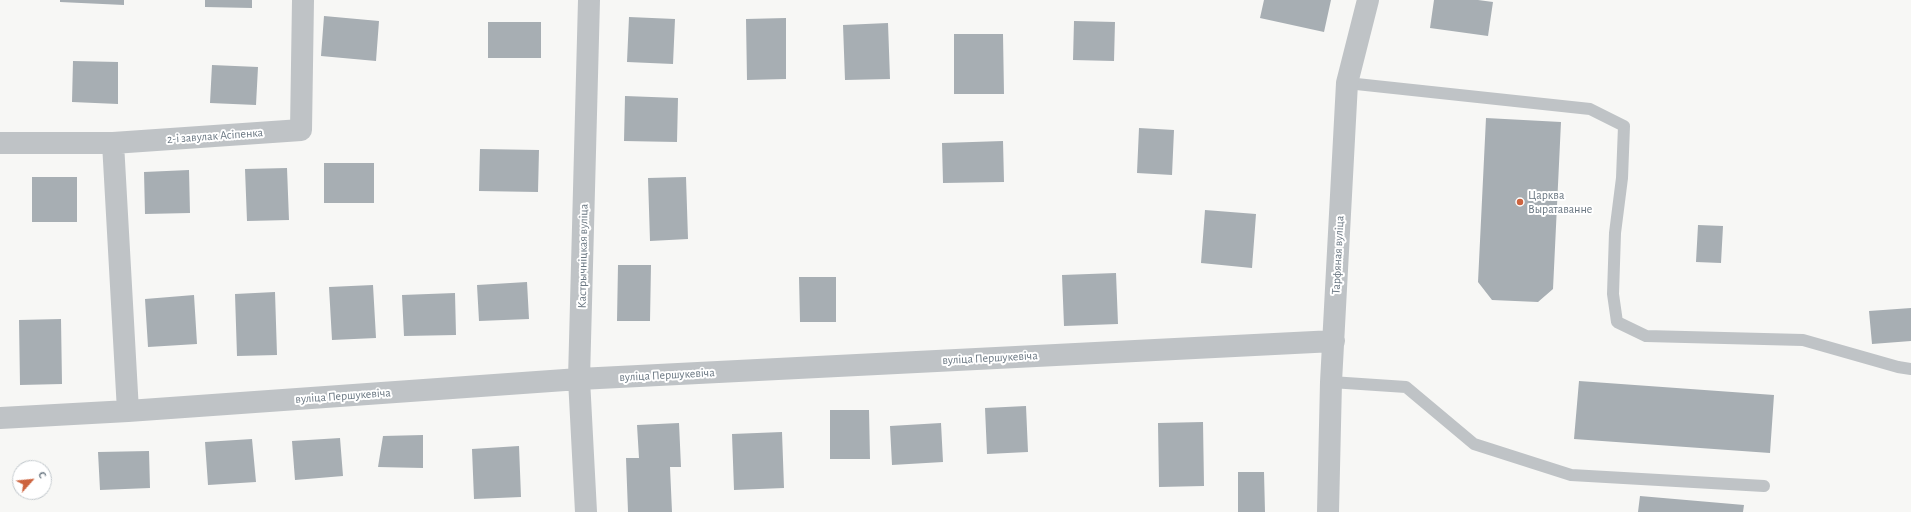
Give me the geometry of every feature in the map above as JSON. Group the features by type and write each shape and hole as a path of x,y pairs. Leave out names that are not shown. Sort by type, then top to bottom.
{"street":[{"name":"2-і завулак Асіпенка","path":"0,143 113,143 301,130 303,0"},
{"name":"Кастрычніцкая вуліца","path":"586,512 580,379 589,0"},
{"name":"Тарфяная вуліца","path":"1328,512 1331,382 1347,83 1368,0"},
{"path":"113,143 128,411"},
{"name":"вуліца Першукевіча","path":"0,418 128,411 580,379 1334,341"}],"lane":[{"path":"1347,83 1590,109 1624,126 1622,178 1615,233 1613,294 1617,322 1646,336 1803,340 1898,367 1911,369"},
{"path":"1331,382 1406,387 1474,444 1571,475 1764,486"}],"building":[{"path":"60,0 124,0 124,5 60,2"},
{"path":"205,0 252,0 252,8 205,7"},
{"path":"1264,0 1331,0 1324,32 1260,18"},
{"path":"1434,0 1478,0 1493,2 1488,36 1430,28"},
{"path":"324,16 379,21 376,61 321,56"},
{"path":"629,17 675,19 673,64 627,62"},
{"path":"786,18 786,79 747,80 746,19"},
{"path":"1074,21 1115,22 1114,61 1073,60"},
{"path":"488,22 541,22 541,58 488,58"},
{"path":"888,23 890,79 845,80 843,25"},
{"path":"954,34 1003,34 1004,94 954,94"},
{"path":"73,61 118,62 118,104 72,102"},
{"path":"212,65 258,67 256,105 210,103"},
{"path":"625,96 678,98 677,142 624,141"},
{"name":"Царква Выратаванне","path":"1486,118 1561,122 1553,289 1538,302 1492,300 1478,282"},
{"path":"1139,128 1174,130 1172,175 1137,173"},
{"path":"1003,141 1004,182 943,183 942,143"},
{"path":"480,149 539,150 538,192 479,191"},
{"path":"324,163 374,163 374,203 324,203"},
{"path":"287,168 289,220 247,221 245,169"},
{"path":"189,170 190,213 145,214 144,172"},
{"path":"32,177 77,177 77,222 32,222"},
{"path":"686,177 688,239 650,241 648,178"},
{"path":"1205,210 1256,214 1252,268 1201,263"},
{"path":"1698,225 1723,226 1721,263 1696,262"},
{"path":"618,265 651,265 650,321 617,321"},
{"path":"1116,273 1118,324 1064,326 1062,275"},
{"path":"799,277 836,277 836,322 800,322"},
{"path":"527,282 529,319 479,321 477,285"},
{"path":"373,285 376,338 332,340 329,287"},
{"path":"275,292 277,355 237,356 235,294"},
{"path":"455,293 456,335 404,336 402,295"},
{"path":"194,295 197,344 148,347 145,299"},
{"path":"1911,308 1911,341 1872,344 1869,311"},
{"path":"61,319 62,384 20,385 19,320"},
{"path":"1579,381 1774,395 1770,453 1574,439"},
{"path":"1026,406 1028,452 987,454 985,408"},
{"path":"830,410 869,410 870,459 830,459"},
{"path":"1203,422 1204,486 1159,487 1158,423"},
{"path":"679,423 681,467 670,467 672,512 628,512 626,458 639,458 637,425"},
{"path":"941,423 943,462 892,465 890,426"},
{"path":"782,432 784,488 734,490 732,434"},
{"path":"423,435 423,468 378,467 383,436"},
{"path":"340,438 343,476 295,480 292,441"},
{"path":"252,439 256,482 208,485 205,442"},
{"path":"519,446 521,497 474,499 472,449"},
{"path":"149,451 150,488 100,490 98,452"},
{"path":"1238,472 1264,472 1265,512 1238,512"},
{"path":"1640,496 1744,505 1743,512 1638,512"}],"place":[{"name":"Царква Выратаванне","path":"1520,202"}]}
